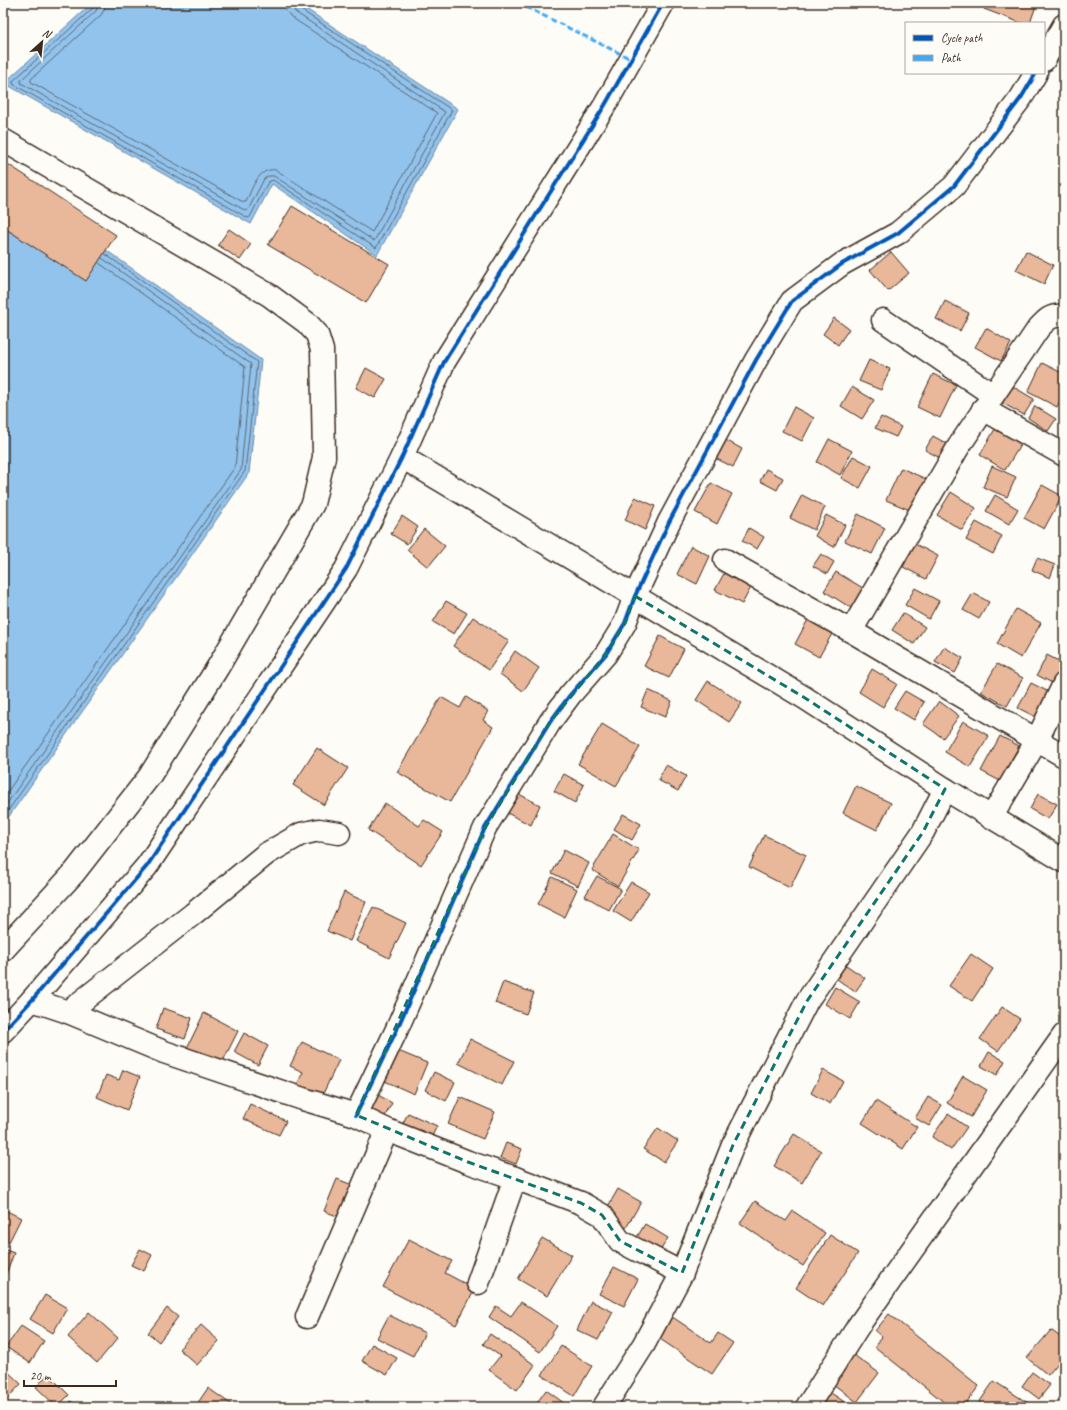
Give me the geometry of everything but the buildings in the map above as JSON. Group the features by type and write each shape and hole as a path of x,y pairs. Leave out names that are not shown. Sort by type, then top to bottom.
{"street":[{"path":"3,1031 32,1000 147,866 346,569 402,457 444,362 605,105 663,3"},
{"path":"1045,58 1064,25"},
{"path":"356,1115 397,1029 485,828 550,722 570,695 606,654 625,623 635,596 672,516 756,360 792,301 842,264 898,233 954,186 1021,98 1035,74"},
{"path":"3,140 270,295 307,323 317,334 322,350 324,457 313,504 218,667 149,777 74,873 3,950"},
{"path":"851,631 959,446 988,402 1047,318 1057,315 1064,316"},
{"path":"883,320 988,402 1064,455"},
{"path":"402,457 805,698 991,818 1064,861"},
{"path":"725,560 851,631 1064,756"},
{"path":"991,818 1037,740 1064,684"},
{"path":"604,1407 644,1344 682,1272 732,1144 807,1001 923,832 945,789"},
{"path":"68,1012 193,914 266,854 301,834 319,830 339,833"},
{"path":"32,1000 68,1012 164,1052 303,1099 356,1115 387,1130 468,1162 516,1178 591,1208 602,1215 620,1240 634,1249 682,1272"},
{"path":"807,1407 859,1325 1064,1035"},
{"path":"307,1317 387,1130"},
{"path":"478,1283 516,1178"}],"highlighted area":[{"path":"635,596 805,698 945,789 923,832 807,1001 733,1145 682,1273 620,1241 602,1215 581,1203 468,1162 356,1115 485,828 550,722 606,654 625,623"}],"water":[{"path":"92,3 297,3 458,109 377,255 272,184 251,224 4,83"},
{"path":"3,177 261,360 249,473 3,825"}],"marked path":[{"path":"518,3 631,59"}],"cycle path":[{"path":"3,1031 32,1000 147,866 346,569 402,457 444,362 605,105 663,3"},
{"path":"356,1115 397,1029 485,828 550,722 570,695 606,654 625,623 635,596 669,522 756,360 792,301 842,264 898,233 954,186 1021,98 1035,74"}]}
